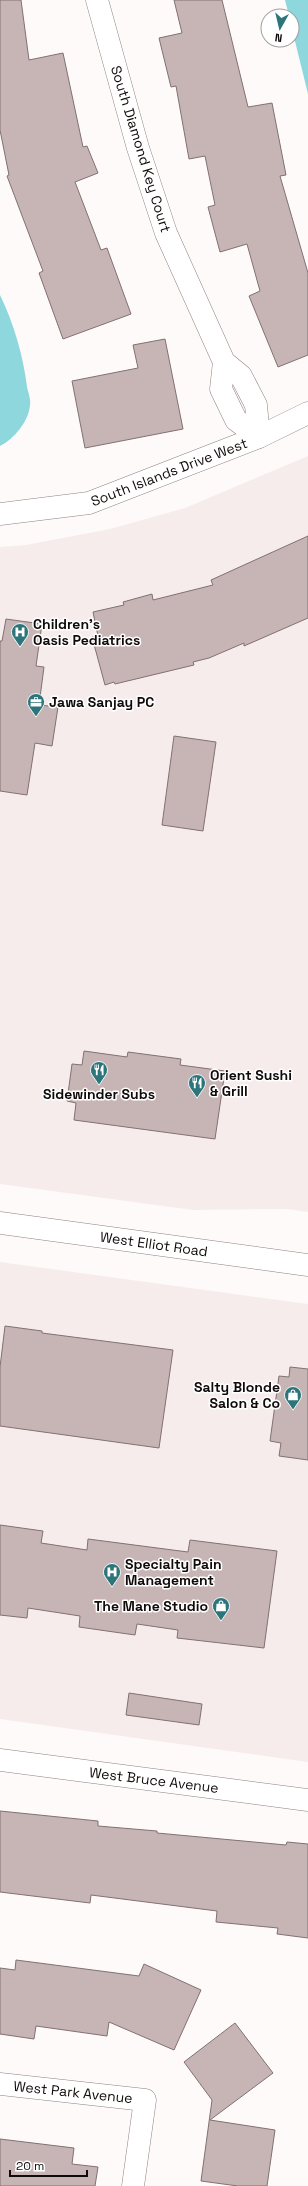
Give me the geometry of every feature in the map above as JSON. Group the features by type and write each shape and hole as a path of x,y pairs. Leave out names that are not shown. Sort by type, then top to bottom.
{"street":[{"name":"South Diamond Key Court","path":"97,0 138,148 166,233 224,362 221,389 236,420 259,437"},
{"name":"South Islands Drive West","path":"0,514 89,503 259,437 308,413"},
{"name":"West Elliot Road","path":"0,1223 308,1265"},
{"name":"West Bruce Avenue","path":"0,1760 308,1800"},
{"name":"West Park Avenue","path":"0,2084 145,2100 133,2186"}],"shaded area":[{"path":"308,456 308,1212 287,1209 193,1210 0,1184 0,547 26,545 110,529 185,508"},
{"path":"0,1262 308,1304 308,1762 0,1719"}],"water":[{"path":"285,0 308,0 308,94 297,48 300,48 300,8 287,8"},
{"path":"0,295 10,317 17,340 23,363 30,403 27,417 20,429 0,446"}],"building":[{"path":"0,0 21,0 29,60 63,53 83,147 87,146 98,173 75,182 101,250 107,248 131,314 63,339 39,273 43,271 7,176 9,175 0,130"},
{"path":"174,0 222,0 248,107 272,103 286,175 280,176 308,273 308,355 278,367 249,296 260,291 247,244 220,252 208,207 215,205 205,156 189,159 176,86 171,87 159,38 182,33"},
{"path":"165,339 183,429 85,448 72,381 138,368 133,345"},
{"path":"308,536 308,618 244,646 244,643 209,658 193,662 194,665 115,684 114,682 105,685 92,637 98,636 93,612 124,605 123,602 152,594 153,600 213,585 211,580"},
{"path":"6,619 42,624 36,666 44,667 39,705 58,707 52,746 35,743 27,795 0,791 0,641 2,641"},
{"path":"174,736 216,742 203,831 162,825"},
{"path":"84,1051 127,1057 128,1052 181,1059 180,1065 225,1071 215,1139 74,1120 76,1103 67,1101 72,1064 82,1065"},
{"path":"5,1326 42,1331 42,1333 173,1350 159,1448 0,1426 0,1367"},
{"path":"290,1367 308,1369 308,1460 279,1456 281,1443 270,1441 279,1376 289,1377"},
{"path":"0,1525 43,1531 41,1543 87,1550 88,1539 188,1552 190,1540 277,1551 264,1648 177,1638 178,1630 137,1624 135,1635 79,1627 80,1616 28,1608 27,1618 0,1615"},
{"path":"129,1693 202,1704 199,1725 126,1715"},
{"path":"0,1811 98,1821 98,1826 157,1831 157,1833 286,1845 287,1842 308,1844 308,1938 277,1934 278,1928 216,1922 217,1911 91,1895 90,1903 0,1892"},
{"path":"16,1960 139,1976 144,1964 201,1990 174,2050 109,2022 107,2036 36,2026 34,2039 0,2034 0,1968 15,1970"},
{"path":"235,2023 273,2073 210,2120 275,2130 267,2186 238,2186 201,2181 212,2100 184,2062"},
{"path":"0,2139 74,2148 72,2164 98,2167 95,2186 0,2186"}],"place":[{"name":"Children's Oasis Pediatrics","path":"20,647"},
{"name":"Jawa Sanjay PC","path":"36,717"},
{"name":"Sidewinder Subs","path":"99,1085"},
{"name":"Orient Sushi & Grill","path":"197,1098"},
{"name":"Salty Blonde Salon & Co","path":"293,1410"},
{"name":"Specialty Pain Management","path":"112,1587"},
{"name":"The Mane Studio","path":"221,1621"}]}
